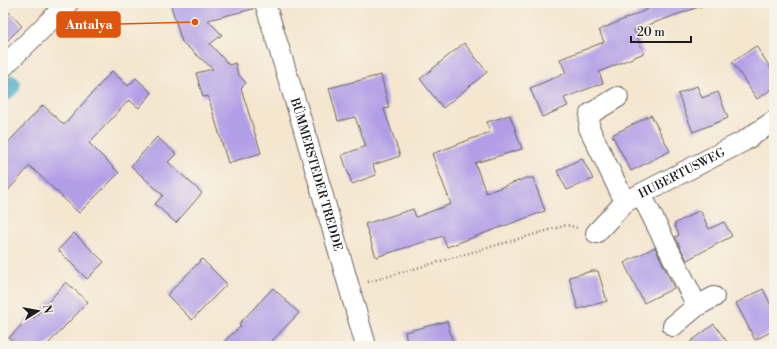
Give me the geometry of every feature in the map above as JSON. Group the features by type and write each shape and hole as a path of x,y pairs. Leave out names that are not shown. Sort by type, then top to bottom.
{"street":[{"path":"3,67 68,3"},
{"name":"BÜMMERSTEDER TREDDE","path":"265,3 350,287 366,346"},
{"path":"618,97 590,114 589,128 633,198 705,301 673,326"},
{"name":"HUBERTUSWEG","path":"596,232 633,198 744,141 774,121"}],"path":[{"path":"350,287 567,225 596,232"}],"building":[{"path":"170,3 252,3 253,9 208,20 222,35 210,44 229,65 235,63 238,74 246,83 241,88 261,153 228,163 208,96 203,97 196,73 213,69 182,42"},
{"path":"646,3 704,3 704,5 634,30 644,53 599,72 603,83 564,98 568,106 542,117 530,88 566,73 560,59 604,42 599,30 648,9"},
{"path":"3,6 22,26 3,45"},
{"path":"464,43 487,72 443,108 420,79"},
{"path":"756,46 774,73 774,88 757,99 732,62"},
{"path":"112,71 128,86 136,78 152,93 139,108 129,100 89,143 119,173 79,213 30,166 3,196 3,148 43,105 64,125"},
{"path":"381,75 389,108 384,109 400,156 373,165 376,175 352,184 342,155 366,146 355,117 338,121 329,88"},
{"path":"697,86 702,98 718,92 728,118 693,132 678,94"},
{"path":"510,115 522,149 475,163 486,193 526,178 533,178 545,211 447,247 443,236 376,257 365,224 413,209 416,217 451,204 432,154 490,132 487,122"},
{"path":"651,115 670,151 631,171 612,135"},
{"path":"157,137 176,154 168,162 202,193 176,223 155,204 163,195 131,166"},
{"path":"582,158 593,179 567,190 557,171"},
{"path":"700,210 709,229 724,222 732,236 687,260 675,237 679,235 674,224"},
{"path":"74,233 104,262 87,279 58,250"},
{"path":"655,247 674,288 644,303 624,263"},
{"path":"202,259 227,284 192,320 167,295"},
{"path":"592,271 598,271 607,301 578,309 569,277"},
{"path":"66,282 88,302 46,346 18,346 9,338 31,315 34,318"},
{"path":"273,288 299,313 267,346 219,346 241,326 239,324"},
{"path":"763,289 774,311 774,330 755,340 736,303"},
{"path":"447,321 454,346 408,346 405,332"},
{"path":"714,324 730,346 685,346"}],"waterway":[{"path":"3,92 10,85"}],"place":[{"name":"Antalya","path":"195,22"}]}
